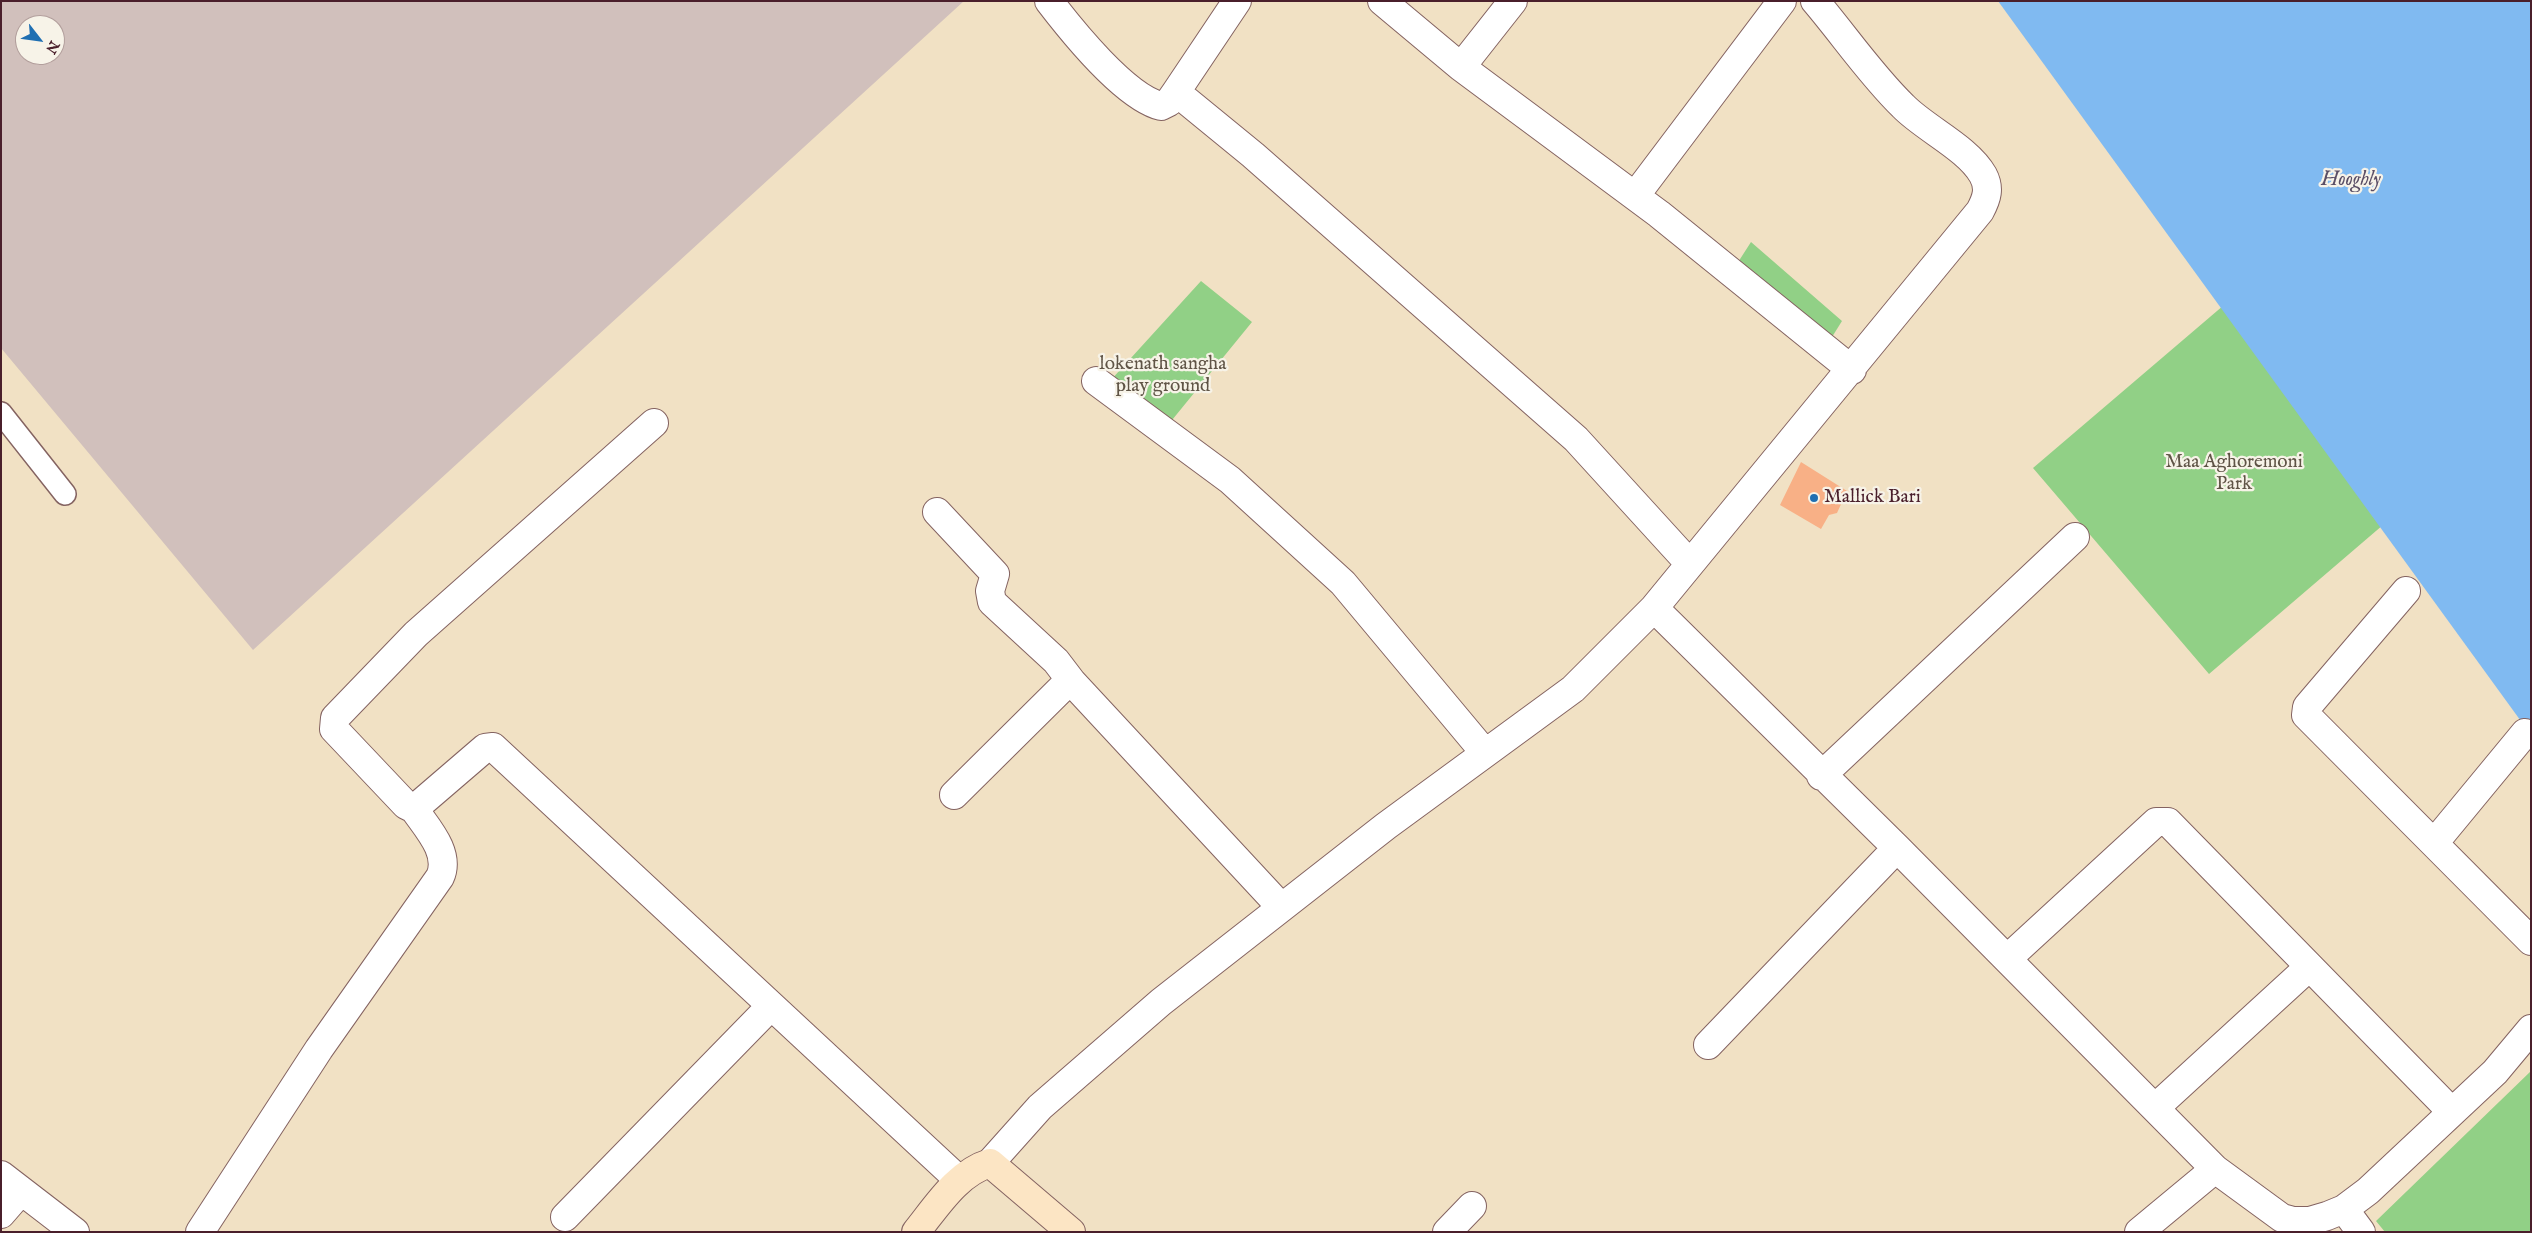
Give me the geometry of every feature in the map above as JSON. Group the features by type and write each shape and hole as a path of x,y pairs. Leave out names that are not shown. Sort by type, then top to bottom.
{"street":[{"path":"1049,1 1090,53 1152,104 1161,106 1169,102 1237,1"},
{"path":"1382,1 1461,67 1635,196 1852,370"},
{"path":"1461,67 1512,1"},
{"path":"1635,196 1782,1"},
{"path":"916,1232 959,1180 976,1167 990,1163 1048,1101 1160,1002 1281,907 1573,688 1654,608 1852,370 1980,211 1987,198 1988,187 1978,168 1933,128 1903,107 1815,1"},
{"path":"1176,92 1253,155 1576,440 1690,564"},
{"path":"1096,381 1230,480 1342,583 1485,753"},
{"path":"200,1232 319,1049 440,877 444,861 441,852 414,809 406,806 337,733 334,729 335,718 416,634 654,423"},
{"path":"937,512 995,574 990,591 992,602 1056,661 1072,682 1281,907"},
{"path":"1822,776 2075,537"},
{"path":"2406,591 2305,711 2309,719 2531,941"},
{"path":"1654,608 1897,848 2216,1169 2268,1210 2293,1221 2310,1221 2344,1209 2368,1191 2495,1072 2531,1029"},
{"path":"954,796 1066,684 1072,682"},
{"path":"2434,842 2525,733"},
{"path":"414,809 485,748 493,747 770,1007 959,1180"},
{"path":"2007,959 2156,822 2162,820 2172,825 2452,1112"},
{"path":"1708,1045 1897,848"},
{"path":"2155,1108 2309,967"},
{"path":"565,1217 770,1007"},
{"path":"990,1163 1071,1232"},
{"path":"2138,1232 2216,1169"},
{"path":"1,1214 11,1183 75,1232"},
{"path":"1447,1232 1472,1206"},
{"path":"2344,1209 2361,1232"}],"lane":[{"path":"1,413 65,494"}],"shaded area":[{"path":"1,1 964,1 253,650 1,348"}],"green space":[{"path":"1751,242 1842,321 1827,345 1733,270"},
{"name":"Maa Aghoremoni Park","path":"2258,276 2418,495 2209,674 2033,468"},
{"name":"lokenath sangha play ground","path":"1201,281 1252,322 1168,425 1110,381"},
{"path":"2531,1071 2531,1232 2385,1232 2376,1221"}],"water":[{"name":"Hooghly","path":"1998,1 2531,1 2531,735"}],"building":[{"name":"Mallick Bari","path":"1801,462 1847,491 1837,513 1829,515 1821,529 1780,505"}],"place":[{"name":"Mallick Bari","path":"1814,498"}]}
